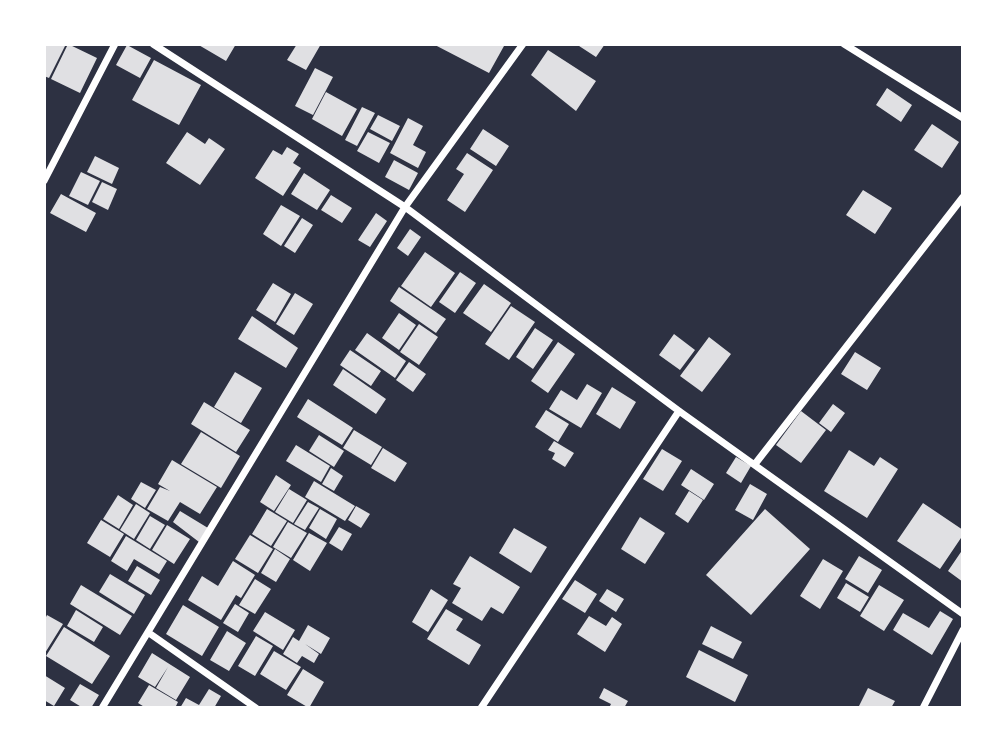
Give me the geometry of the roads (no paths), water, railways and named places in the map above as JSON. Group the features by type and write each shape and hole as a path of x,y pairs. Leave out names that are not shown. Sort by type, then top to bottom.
{"street":[{"path":"44,181 115,44"},
{"path":"153,44 405,207 679,411 963,614"},
{"path":"102,708 405,207 523,44"},
{"path":"845,44 963,118"},
{"path":"755,464 963,197"},
{"path":"481,708 679,411"},
{"path":"923,708 963,629"},
{"path":"149,633 256,708"}]}
